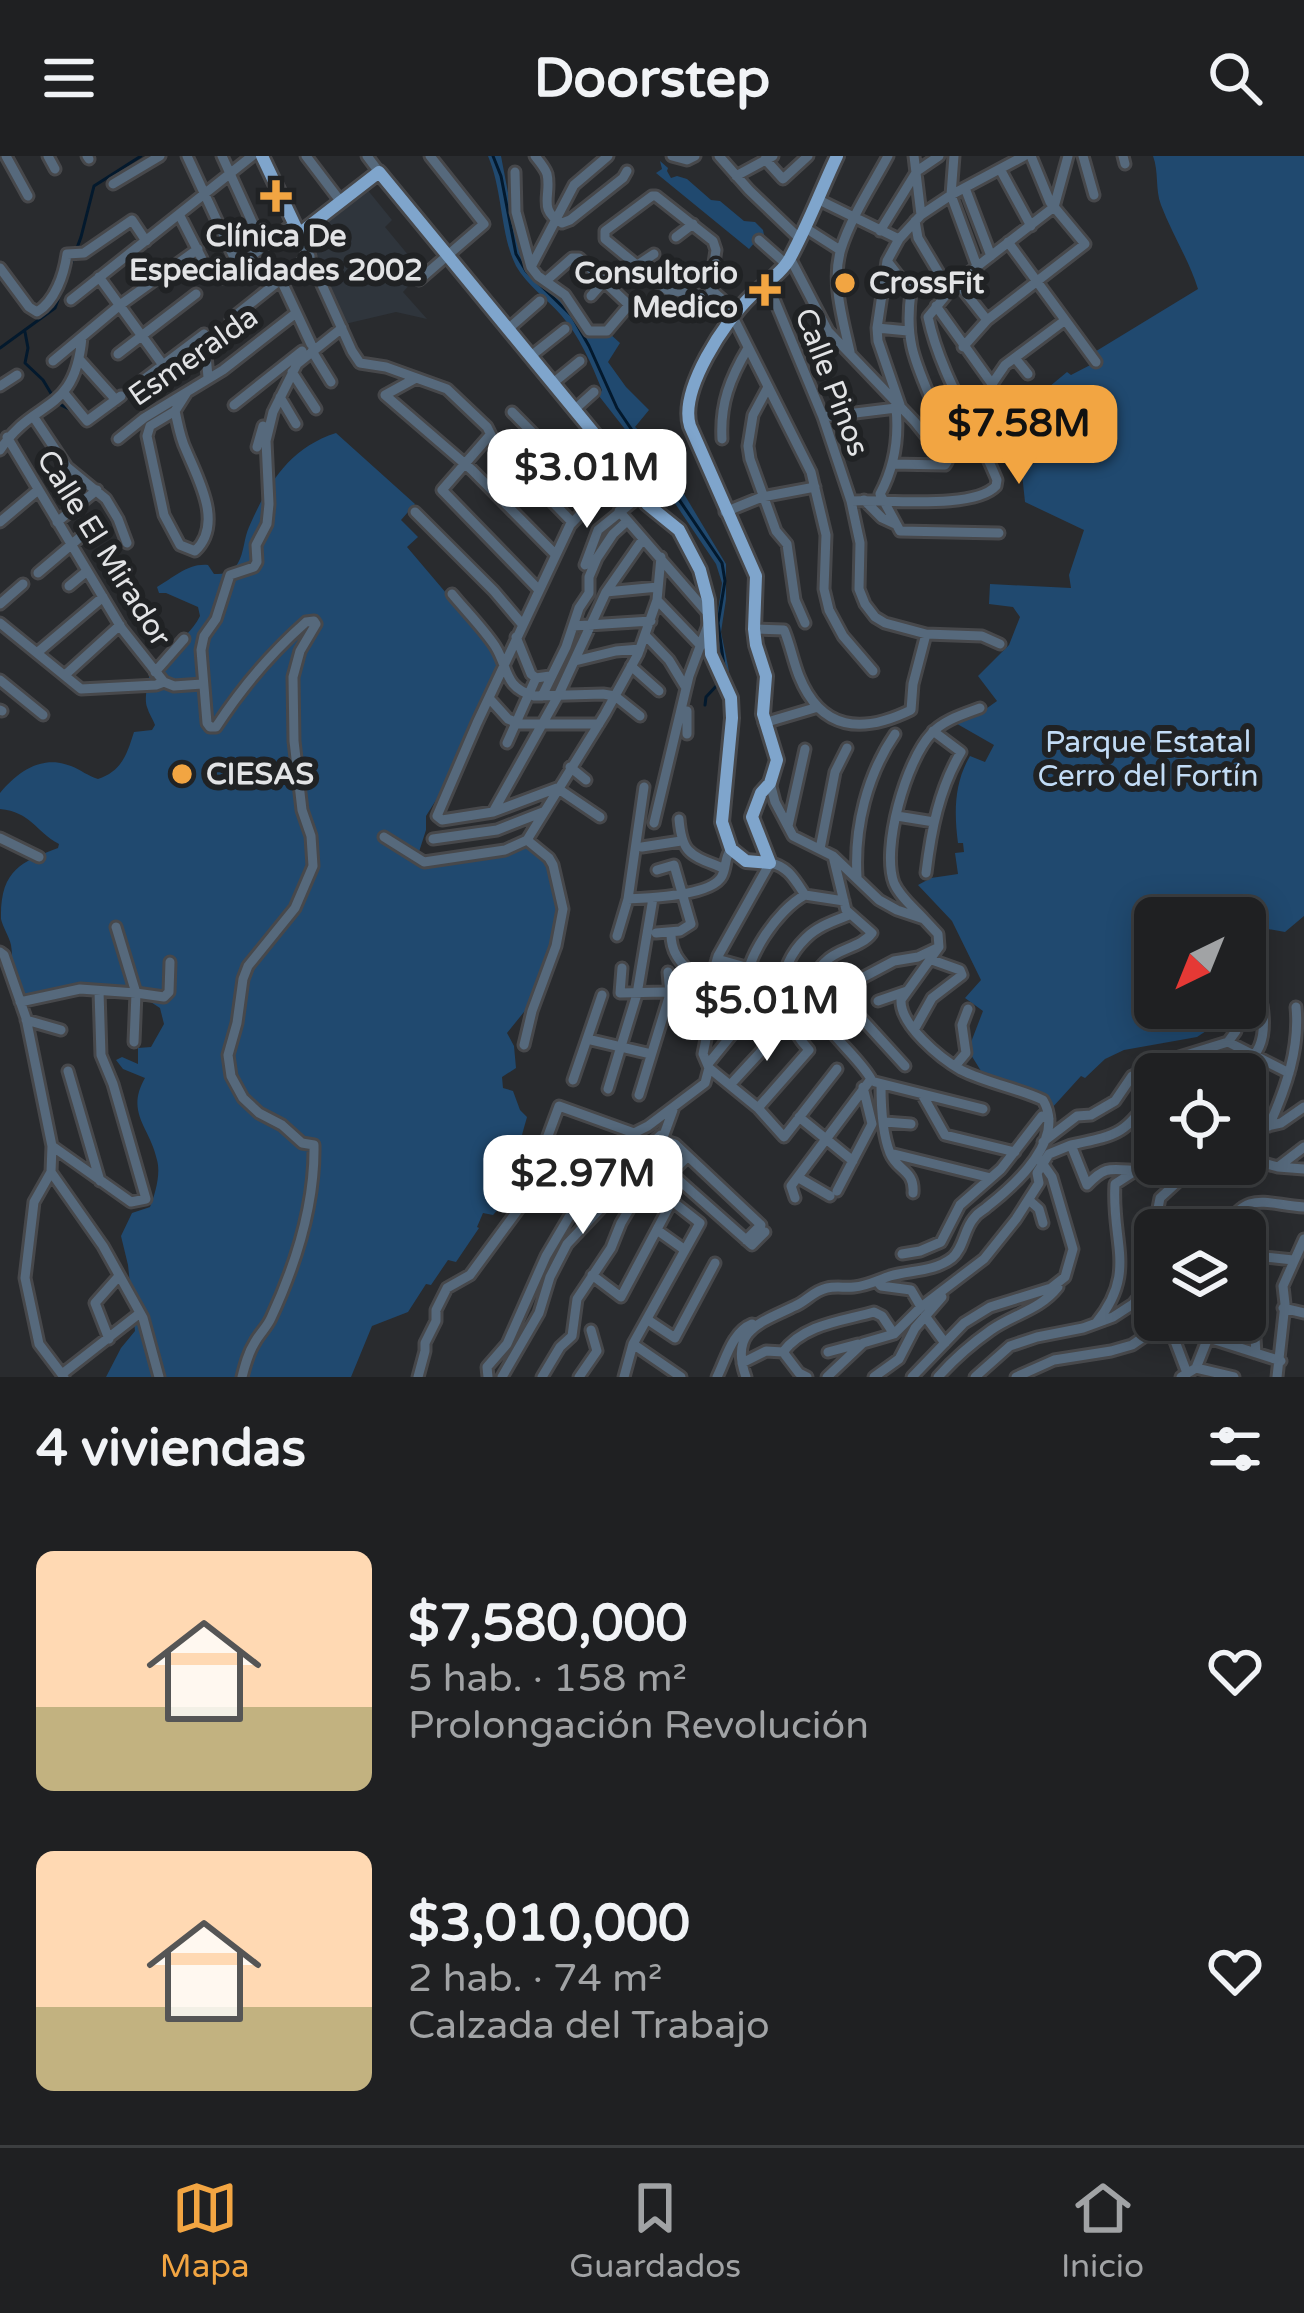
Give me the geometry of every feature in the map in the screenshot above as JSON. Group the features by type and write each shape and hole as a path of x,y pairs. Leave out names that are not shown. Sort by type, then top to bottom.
{"main road":[{"path":"262,156 296,229 379,172 611,454 640,496 679,530 700,570 711,654 731,698 722,822 731,849 746,861 770,863 752,817 770,783 777,753 764,723 766,676 754,629 756,576 686,411 700,373 734,316 788,261 837,156"}],"street":[{"path":"6,156 28,196"},
{"path":"48,156 55,169"},
{"path":"222,156 263,246"},
{"path":"71,300 252,156"},
{"path":"305,156 341,202"},
{"path":"367,156 379,172"},
{"path":"419,280 484,224 430,156"},
{"path":"535,156 547,171 548,211 562,223 626,171"},
{"path":"585,156 604,159"},
{"path":"672,156 687,160 695,156"},
{"path":"719,156 802,233 840,250"},
{"path":"736,176 762,158 783,178 808,156"},
{"path":"851,357 840,308 840,250 887,156"},
{"path":"914,156 918,238 953,286 988,320"},
{"path":"880,231 917,171 939,156"},
{"path":"954,156 951,195 977,266"},
{"path":"963,346 988,320 1084,244 1054,207 1028,156 951,195 918,218 899,239 886,261 877,328 898,407 897,441 881,493 895,524 900,532 910,533 999,533"},
{"path":"851,501 949,501 989,494 996,486 980,438 928,322 953,286 1054,207 1068,156"},
{"path":"1083,156 1094,195"},
{"path":"190,157 238,266"},
{"path":"113,184 156,159"},
{"path":"531,267 574,185 604,159"},
{"path":"1000,169 1031,226"},
{"path":"515,172 520,236 538,276 565,296 589,331 607,331 629,303 579,258 572,258 546,281"},
{"path":"965,188 991,256"},
{"path":"734,316 704,295 667,290 604,234 652,196 716,245 710,289 734,316 804,455 826,535 824,589 829,610 843,636 873,671"},
{"path":"817,199 899,239"},
{"path":"53,362 120,305 200,254 180,216"},
{"path":"0,268 28,307 38,312 50,301 72,254 132,220 146,241"},
{"path":"676,237 693,224"},
{"path":"223,278 263,246 296,229 360,363 386,367 447,389 477,415 572,522"},
{"path":"759,240 788,261 820,320 943,454 946,464 892,464"},
{"path":"1008,242 1096,362"},
{"path":"636,266 654,254"},
{"path":"230,319 310,256"},
{"path":"886,261 911,292 908,331 914,360 935,409"},
{"path":"99,277 163,365"},
{"path":"280,280 331,382"},
{"path":"591,296 605,280"},
{"name":"Calle Pinos","path":"767,282 823,416 851,501 860,543 859,590 865,604 885,623 926,634"},
{"path":"118,354 196,294"},
{"path":"508,328 540,301"},
{"path":"933,309 992,384 1019,455"},
{"name":"Esmeralda","path":"118,439 223,370 296,313"},
{"path":"992,384 1015,358 1064,321"},
{"path":"234,405 341,325"},
{"path":"877,328 908,331"},
{"path":"531,356 565,329"},
{"path":"135,386 204,334 208,377"},
{"path":"0,450 7,437 62,395 80,360 82,337"},
{"path":"257,447 292,372 312,348"},
{"path":"722,439 725,396 748,348"},
{"path":"1015,358 1028,374"},
{"path":"62,395 87,422 118,398 80,360"},
{"path":"553,383 580,361"},
{"path":"292,372 316,409"},
{"path":"0,386 17,375"},
{"path":"416,378 385,394 464,463 555,554"},
{"path":"768,387 753,415 748,446 762,496 776,531 787,544 795,601 805,623"},
{"path":"175,411 207,507 207,532 195,550 180,545 164,515 146,436 150,426 175,411 187,392"},
{"path":"574,410 593,392"},
{"path":"280,397 296,424"},
{"path":"823,416 898,407"},
{"path":"242,1377 293,1264 312,1194 314,1145 302,1143 243,1098 231,1076 228,1055 248,966 295,908 313,866 311,836 302,810 293,677 300,651 316,624 307,622 259,670 216,727 207,723 202,684 204,636 216,620 227,580 237,571 254,568 256,545 267,524 266,441 273,412"},
{"path":"512,412 595,496"},
{"path":"33,416 67,467 98,490 118,519 127,544"},
{"path":"490,435 442,490 538,589"},
{"name":"Calle El Mirador","path":"7,437 120,626 164,682"},
{"path":"557,788 493,812 442,820 437,816 572,522 621,473"},
{"path":"725,512 762,496 815,487"},
{"path":"0,522 38,490"},
{"path":"57,522 98,490"},
{"path":"542,696 578,608 589,593 588,568 640,496"},
{"path":"864,500 895,524"},
{"path":"415,512 522,624"},
{"path":"623,516 699,599 709,618 654,823"},
{"path":"38,573 85,533"},
{"path":"493,812 558,696 606,592 643,539"},
{"path":"69,586 98,557"},
{"path":"384,837 424,862 505,850 525,842 640,649 657,600 662,557"},
{"path":"0,604 23,584"},
{"path":"606,592 658,587"},
{"path":"452,594 494,646 502,669 517,688 530,695 615,697 640,716"},
{"path":"38,652 103,597"},
{"path":"657,600 700,646"},
{"path":"574,626 651,621"},
{"path":"0,623 79,688 202,684"},
{"path":"65,675 120,626"},
{"path":"754,629 784,630 800,677 818,707 840,723 870,724 910,710 926,634 976,635 1000,644"},
{"path":"646,635 687,689 687,734"},
{"path":"516,637 536,678"},
{"path":"155,672 184,639"},
{"path":"536,678 575,662 640,649"},
{"path":"631,666 659,691"},
{"path":"507,743 536,678"},
{"path":"0,680 43,715"},
{"path":"489,698 517,723 599,724"},
{"path":"764,723 818,707"},
{"path":"870,724 871,708"},
{"path":"828,1352 893,1334 923,1311 984,1259 1039,1183 1036,1165 1047,1105 955,1066 914,1030 900,1007 939,947 938,934 897,890 893,879 890,848 897,816 908,778 933,731 980,708"},
{"path":"926,874 934,822 961,752 933,731"},
{"path":"857,880 857,835 873,774 895,734"},
{"path":"820,849 835,772 847,748"},
{"path":"788,829 805,749"},
{"path":"570,767 586,780"},
{"path":"770,783 788,829 799,840 833,856 879,900 924,919"},
{"path":"617,936 628,899 644,787"},
{"path":"557,788 601,818"},
{"path":"434,839 497,830 543,812"},
{"path":"897,816 934,822"},
{"path":"679,819 681,841 692,856 723,868"},
{"path":"0,838 39,856"},
{"path":"642,847 681,841"},
{"path":"524,1045 563,909 553,866 525,842"},
{"path":"628,899 683,895 718,882 731,849"},
{"path":"833,856 849,915 870,930 871,938 825,961 812,989 812,1002 864,1067 885,1122 890,1153 913,1180 913,1193"},
{"path":"805,895 789,872 770,863 717,958 703,1054 708,1066 784,1137 838,1069"},
{"path":"656,870 674,866 691,924 671,934 656,933"},
{"path":"488,1377 488,1367 507,1344 569,1216 585,1206 616,1151 634,1133 705,1083 708,1066 752,1011 746,983 766,934 805,895 842,895"},
{"path":"608,1088 637,994 653,898"},
{"path":"758,1108 809,1050 787,1019 783,1001 786,970 794,953 821,926 849,915"},
{"path":"116,927 136,992 134,1042"},
{"path":"671,934 677,960 703,988 707,1007"},
{"path":"905,1066 842,993 845,987 894,962 939,947"},
{"path":"0,952 26,1020 52,1146 50,1172 36,1197 25,1274 39,1345 63,1375 140,1312"},
{"path":"717,958 749,968"},
{"path":"914,1030 932,998 962,973 932,959"},
{"path":"20,1002 80,989 167,996 170,962"},
{"path":"622,968 620,993 654,991 707,1007"},
{"path":"639,1095 670,994 668,972"},
{"path":"52,1146 131,1202 146,1198 101,1055 98,991"},
{"path":"878,1001 907,991"},
{"path":"573,1080 602,995"},
{"path":"1269,1126 1289,1073 1298,1033 1296,1007"},
{"path":"955,1066 966,1053 962,1025 968,1009"},
{"path":"26,1020 62,1030"},
{"path":"1043,1142 1077,1117 1115,1101 1132,1076 1228,1042 1237,1031"},
{"path":"587,1039 651,1054"},
{"path":"1228,1042 1246,1053"},
{"path":"731,1084 766,1046"},
{"path":"1266,1063 1289,1073"},
{"path":"68,1071 100,1181"},
{"path":"872,1084 983,1109"},
{"path":"795,1198 791,1186 872,1084"},
{"path":"799,1178 833,1194 872,1124 872,1084"},
{"path":"923,1096 945,1135 1015,1152"},
{"path":"716,1377 744,1326 803,1303 818,1290 854,1287 925,1270 951,1258 975,1215 1049,1154 1113,1136 1134,1121 1115,1101"},
{"path":"542,1377 554,1348 572,1336 577,1299 611,1248 648,1177 675,1105"},
{"path":"418,1377 425,1342 447,1288 470,1275 523,1203 559,1106 634,1133"},
{"path":"1266,1127 1281,1123 1304,1107"},
{"path":"902,1254 941,1242 960,1205 992,1178 1042,1116 1048,1119"},
{"path":"799,1117 853,1161"},
{"path":"885,1122 911,1124"},
{"path":"663,1136 761,1225 746,1240"},
{"path":"502,1377 539,1313 567,1244 601,1208 629,1163 663,1136"},
{"path":"1071,1145 1087,1185 1101,1171 1134,1171"},
{"path":"1278,1167 1304,1147"},
{"path":"890,1153 992,1178"},
{"path":"687,1157 671,1173 752,1245 765,1232"},
{"path":"1266,1164 1302,1172"},
{"path":"938,1377 958,1354 995,1327 1042,1305 1065,1277 1073,1249 1052,1177 1036,1165"},
{"path":"50,1172 101,1243 140,1312 159,1377"},
{"path":"1096,1323 1120,1285 1115,1184 1134,1173"},
{"path":"624,1377 633,1345 700,1223 648,1177"},
{"path":"1158,1209 1160,1198 1174,1185"},
{"path":"1029,1200 1039,1209 1043,1223"},
{"path":"592,1275 621,1298 672,1201"},
{"path":"1238,1209 1251,1202 1304,1207"},
{"path":"951,1223 967,1230"},
{"path":"657,1230 685,1250"},
{"path":"1266,1254 1300,1250"},
{"path":"1277,1377 1283,1286 1300,1250"},
{"path":"648,1320 675,1338 715,1263"},
{"path":"109,1339 95,1303 119,1276"},
{"path":"877,1281 880,1286 911,1290 958,1354"},
{"path":"913,1377 964,1323 989,1307 1060,1282"},
{"path":"975,1377 1010,1346 1096,1323 1134,1303"},
{"path":"1283,1308 1304,1313"},
{"path":"874,1377 899,1359 923,1311"},
{"path":"794,1377 786,1346 812,1328 874,1312 893,1334"},
{"path":"746,1377 742,1341 758,1322"},
{"path":"579,1377 597,1351 591,1330"},
{"path":"572,1336 592,1356"},
{"path":"1016,1377 1054,1360 1111,1352 1139,1341"},
{"path":"1177,1341 1188,1373"},
{"path":"1188,1373 1207,1341"},
{"path":"1218,1341 1281,1361"},
{"path":"1255,1341 1256,1353"},
{"path":"827,1377 863,1343"},
{"path":"633,1345 681,1377"},
{"path":"742,1363 766,1351 785,1356 807,1377"},
{"path":"1188,1373 1234,1377"}],"shaded area":[{"path":"366,188 392,220 385,227 409,256 408,270 415,279 403,292 427,319 396,312 345,324 305,236"}],"green space":[{"path":"488,156 501,156 520,255 585,331 609,333 620,343 608,362 649,410 635,427 651,441 659,435 672,454 669,469 726,564 721,632 729,671 725,680 716,625 722,583 716,564 599,396 602,390 574,332 516,266"},
{"name":"Parque Estatal Cerro del Fortín","path":"1153,156 1304,156 1304,916 1285,932 1268,929 1266,936 1266,897 1134,897 1134,1029 1209,1029 1197,1037 1124,1050 1105,1059 1085,1078 1081,1076 1051,1109 1043,1098 981,1071 968,1050 983,1011 965,998 981,980 952,921 918,885 958,874 955,853 964,852 956,821 961,777 970,756 985,762 994,745 952,721 997,701 978,676 1009,645 1020,617 1013,607 989,604 990,584 1071,588 1069,575 1084,530 1025,502 1021,464 1029,461 1039,385 1049,387 1067,372 1071,375 1098,361 1093,353 1198,289 1161,205"},
{"path":"660,161 671,178 687,179 744,221 755,222 765,240 749,249 656,173 662,169"},
{"path":"336,433 415,504 401,520 418,537 407,547 491,646 497,661 443,789 426,816 418,855 470,852 521,840 550,865 559,909 545,970 528,1007 507,1033 516,1068 502,1077 503,1088 513,1091 527,1117 521,1143 528,1164 517,1178 501,1179 489,1197 499,1201 500,1207 493,1215 483,1213 479,1228 456,1262 448,1260 408,1312 372,1326 351,1377 106,1377 135,1331 121,1236 132,1213 150,1207 158,1171 138,1111 145,1078 123,1069 116,1060 122,1057 138,1064 138,1048 151,1047 164,1024 160,1008 143,997 73,992 25,997 12,993 11,945 1,919 4,889 15,870 59,844 26,818 0,809 0,793 22,772 50,762 98,779 106,776 126,754 134,732 152,730 155,725 146,700 150,674 200,616 198,607 159,593 157,587 194,566 208,565 214,574 233,569 272,482 305,448"}],"waterway":[{"path":"0,348 55,308 94,186 141,156"},
{"path":"493,156 516,254 526,271 572,316 617,408 722,563 725,581 718,623 725,673"},
{"path":"25,332 25,363 52,395"},
{"path":"57,403 71,410"},
{"path":"705,705 720,682"}],"place":[{"name":"Clínica De Especialidades 2002","path":"276,196"},
{"name":"CrossFit","path":"845,283"},
{"name":"Consultorio Medico","path":"765,290"},
{"name":"CIESAS","path":"182,774"}]}
